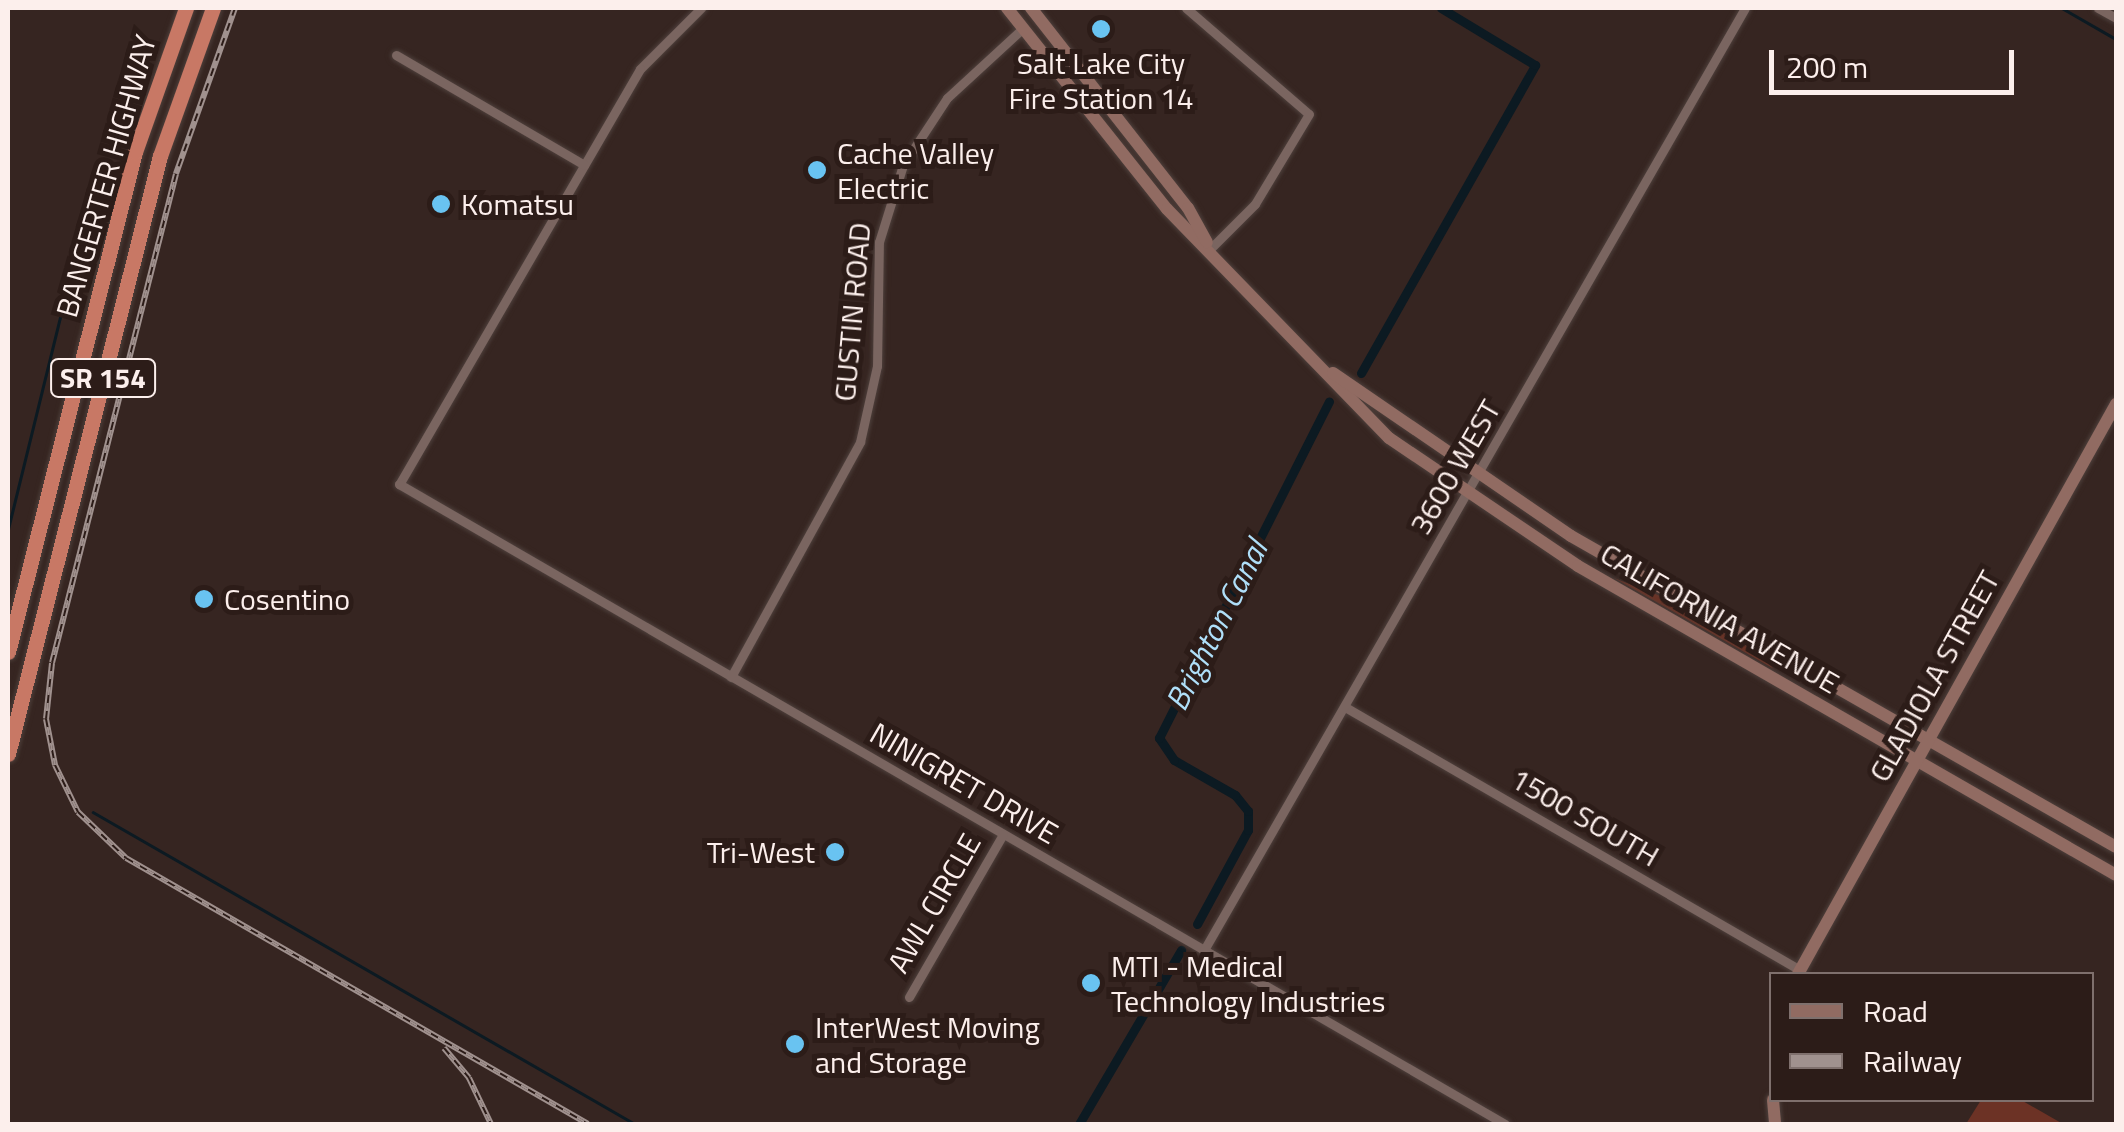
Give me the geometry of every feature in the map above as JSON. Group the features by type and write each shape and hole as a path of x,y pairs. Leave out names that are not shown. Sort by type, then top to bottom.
{"highway":[{"name":"BANGERTER HIGHWAY","path":"8,652 135,152 186,8"},
{"name":"BANGERTER HIGHWAY","path":"8,754 155,174 213,8"}],"main road":[{"name":"CALIFORNIA AVENUE","path":"1008,8 1162,204 1326,369 1361,414 1467,496 1596,576 2116,874"},
{"name":"CALIFORNIA AVENUE","path":"1039,10 1188,208 1210,249"},
{"path":"1023,28 1039,10"},
{"name":"CALIFORNIA AVENUE","path":"1326,369 1479,477 1608,557 2116,847"},
{"name":"GLADIOLA STREET","path":"1799,972 2116,404"},
{"path":"1596,576 1608,557"},
{"path":"1782,682 1793,662"},
{"path":"2091,860 2102,839"}],"street":[{"path":"396,55 584,164 652,51 701,8"},
{"path":"1186,8 1310,114 1255,204 1210,249"},
{"name":"3600 WEST","path":"1204,950 1746,8"},
{"path":"2098,8 2116,18"},
{"name":"GUSTIN ROAD","path":"731,677 860,442 876,366 880,242 903,165 946,98 1023,28"},
{"name":"NINIGRET DRIVE","path":"584,164 398,484 1505,1124"},
{"name":"1500 SOUTH","path":"1345,707 1799,972"},
{"name":"AWL CIRCLE","path":"909,997 1003,834"}],"shaded area":[{"path":"1614,578 1679,603 1745,642 1774,669"},
{"path":"1980,1102 2024,1102 2063,1124 1966,1124"}],"waterway":[{"name":"Brighton Canal","path":"1361,373 1535,65 1441,8"},
{"path":"2062,8 2116,39"},
{"path":"8,529 74,260"},
{"name":"Brighton Canal","path":"1197,924 1248,830 1248,811 1235,795 1174,760 1159,738 1329,402"},
{"path":"93,812 635,1124"},
{"name":"Brighton Canal","path":"1079,1124 1181,950"}],"railway":[{"path":"235,8 176,174 52,663 46,719 55,765 78,812 126,858 588,1124"},
{"path":"444,1048 469,1078 491,1124"}],"place":[{"name":"Salt Lake City Fire Station 14","path":"1101,29"},
{"name":"Cache Valley Electric","path":"817,170"},
{"name":"Komatsu","path":"441,204"},
{"name":"Cosentino","path":"204,599"},
{"name":"Tri-West","path":"835,852"},
{"name":"MTI - Medical Technology Industries","path":"1091,983"},
{"name":"InterWest Moving and Storage","path":"795,1044"}]}
